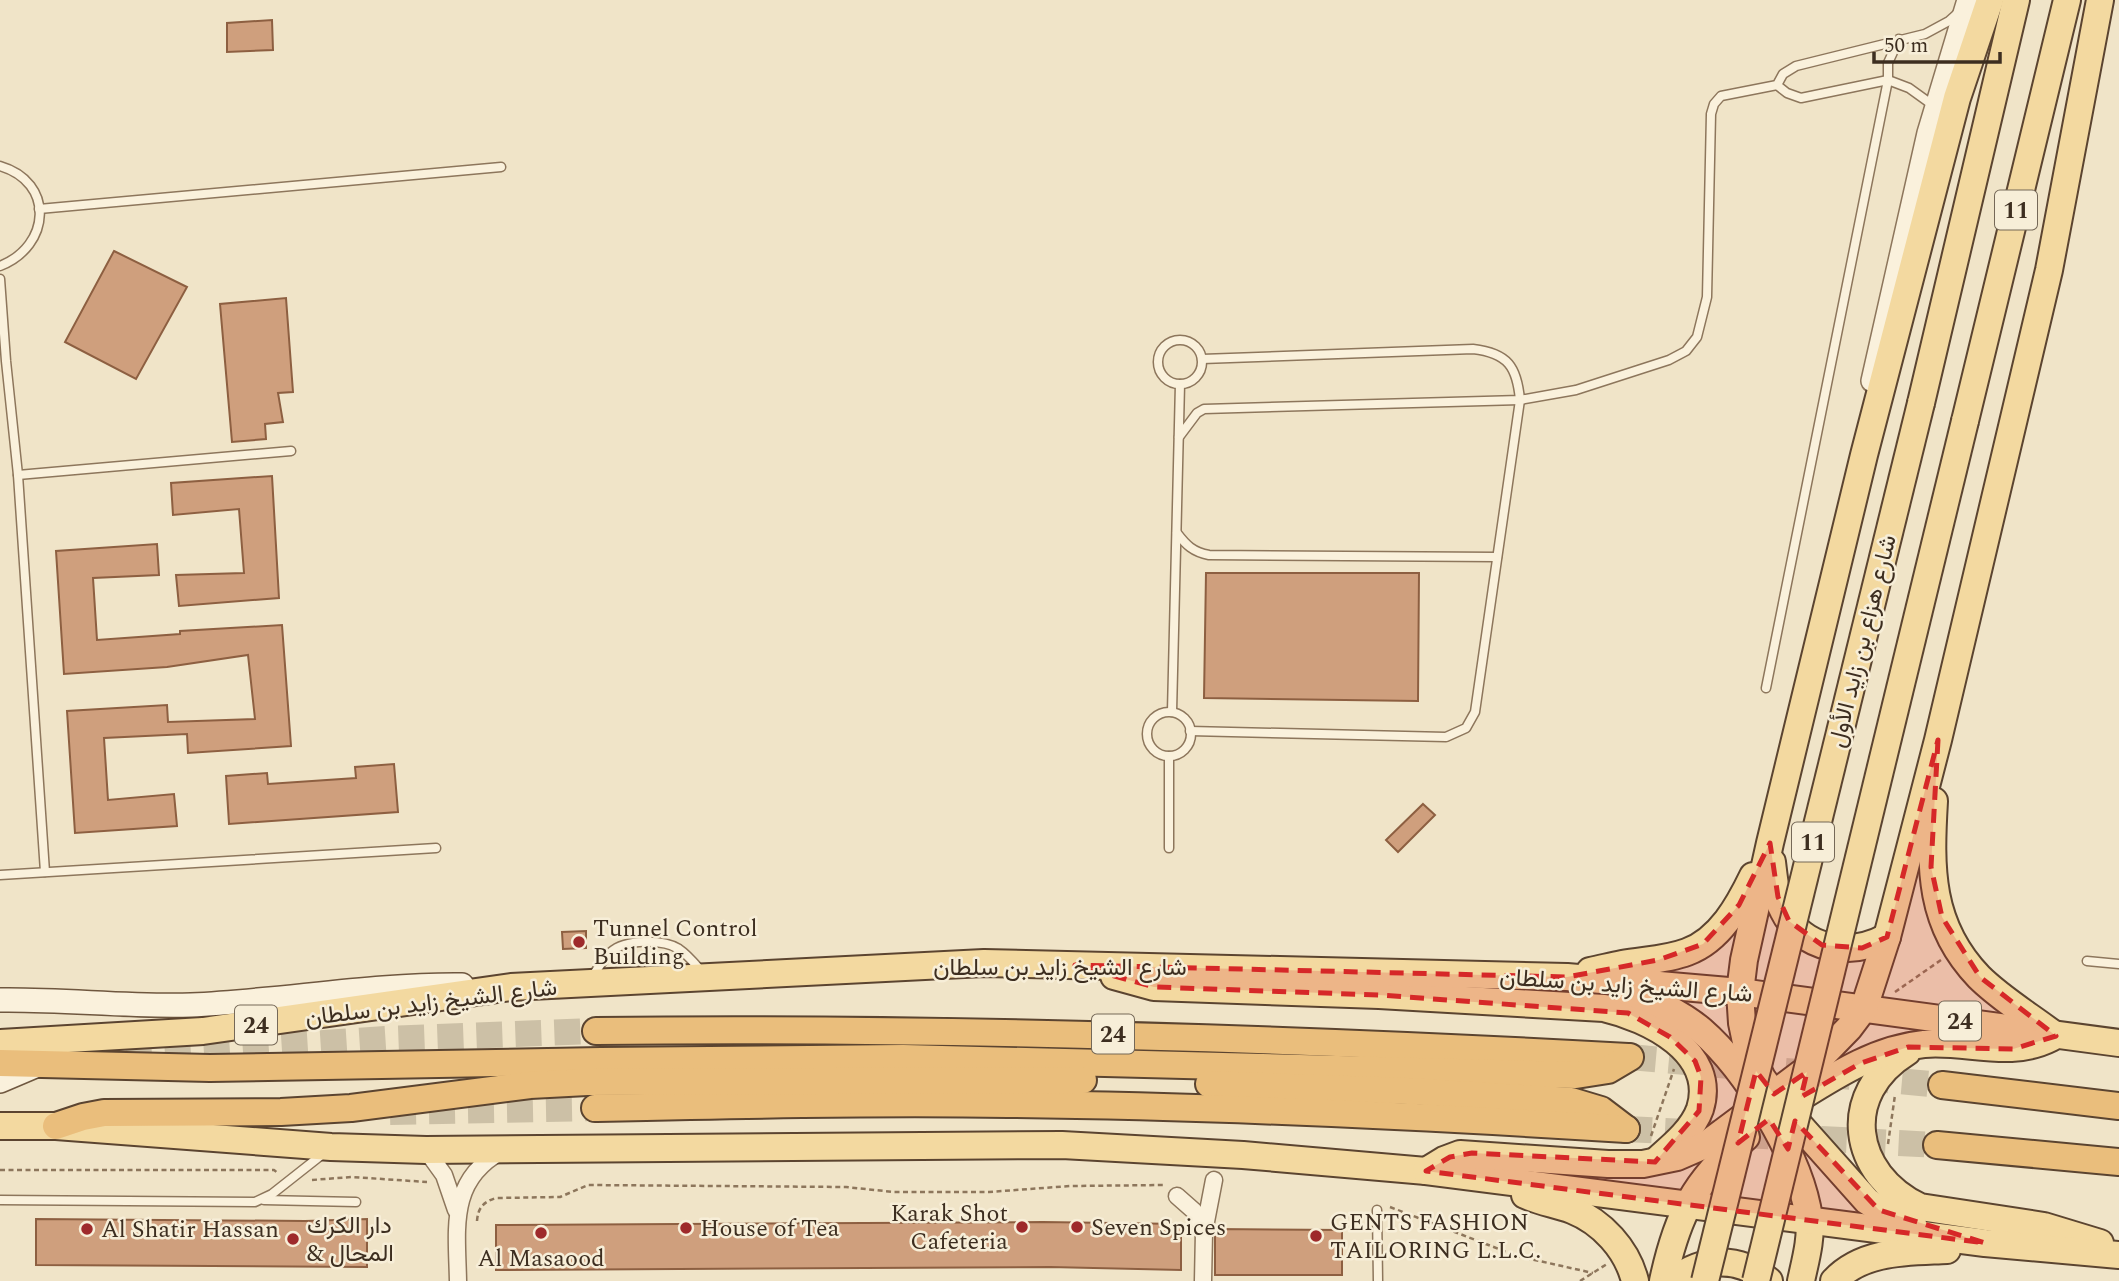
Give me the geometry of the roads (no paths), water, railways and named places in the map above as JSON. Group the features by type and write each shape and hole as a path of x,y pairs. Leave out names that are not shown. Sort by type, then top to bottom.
{"highway":[{"name":"24","path":"40,1064 260,1068 601,1060 903,1058 1576,1075 1608,1070 1630,1057 1155,1035 918,1031 596,1031"},
{"path":"0,1063 40,1064"},
{"path":"55,1126 104,1113 281,1112 351,1108 530,1085 587,1082 1116,1080 1408,1091 1571,1101 1601,1110 1644,1143"},
{"path":"1942,1084 2119,1107"},
{"path":"595,1108 1008,1104 1352,1113 1644,1143"},
{"path":"1937,1145 2119,1162"}],"main road":[{"path":"1801,1281 1810,1221 1799,1178 1780,1137 1762,1078 1746,1047 1740,992 1744,960 1864,455 1956,98 1975,0"},
{"name":"شارع هزاع بن زايد الأول","path":"1705,1281 2017,0"},
{"name":"شارع هزاع بن زايد الأول","path":"1756,1281 2067,0"},
{"path":"1663,1281 1672,1240 1687,1205 1700,1185 1772,1106 1849,1028 1864,1008 1886,937 1938,740 2049,270 2100,0"},
{"path":"1644,1143 1677,1157 1706,1144 1772,1106 1889,1052 1925,1044 2013,1049 2036,1045 2056,1036 1980,977 1965,960 1942,917 1931,867 1938,740"},
{"path":"1770,843 1782,910 1798,931 1822,945 1848,950 1862,948 1886,937"},
{"path":"1567,977 1622,964 1658,960 1686,953 1703,944 1739,905 1770,843"},
{"name":"شارع الشيخ زايد بن سلطان","path":"0,1043 202,1031 511,987 984,963 1567,977 1740,992 2119,1043"},
{"path":"1075,965 1154,988 1392,996 1604,1008 1628,1013 1670,1037 1695,1061 1703,1094 1699,1111 1687,1132 1644,1143 1608,1164 1472,1153 1450,1157 1426,1171"},
{"path":"1567,977 1626,990 1654,1001 1701,1030 1856,1191 1879,1210 1903,1222 1952,1230 1985,1243"},
{"path":"0,1000 191,1005 399,986 511,987"},
{"path":"1925,1044 1891,1062 1881,1072 1873,1084 1863,1111 1863,1140 1867,1155 1886,1185 1902,1198 1920,1207 2064,1231 2103,1244 2119,1254"},
{"path":"0,1081 40,1064"},
{"path":"0,1126 55,1126 331,1147 426,1150 1062,1146 1243,1155 1426,1171 1985,1243 2119,1254"},
{"path":"1500,1180 1540,1202 1572,1210 1600,1227 1624,1253 1635,1281"},
{"path":"1834,1281 1855,1265 1872,1258 1985,1243"},
{"path":"1672,1281 1692,1267 1714,1262 1737,1263 1757,1271 1769,1281"}],"street":[{"path":"1864,455 1878,348 1936,108 1975,0"},
{"path":"426,1150 451,1189 458,1219"},
{"path":"458,1281 458,1219 465,1185 475,1170 488,1158 504,1150"},
{"path":"1203,1281 1204,1232 1214,1180"},
{"path":"1175,1191 1194,1211 1204,1232"}],"lane":[{"path":"1777,85 1783,74 1796,66 1938,28 1975,0"},
{"path":"1766,688 1888,80 1888,63 1899,39"},
{"path":"1179,437 1196,413 1204,410 1520,400 1576,390 1669,360 1686,351 1697,337 1707,297 1711,114 1720,96 1777,85 1801,99 1888,80 1909,88 1936,108"},
{"path":"0,166 10,169 24,179 34,192 39,209 39,224 26,251 13,261 0,266"},
{"path":"39,209 501,167"},
{"path":"0,279 3,361 19,475 45,872"},
{"path":"1177,340 1190,342 1200,352 1202,359 1199,373 1194,379 1180,384 1166,379 1161,373 1158,359 1164,346 1177,340"},
{"path":"1190,731 1446,737 1466,728 1475,712 1520,400 1518,380 1509,363 1493,351 1473,349 1202,359"},
{"path":"1172,712 1180,384"},
{"path":"19,475 291,451"},
{"path":"1177,533 1187,546 1209,555 1497,557"},
{"path":"1172,712 1184,719 1190,731 1188,745 1183,751 1169,756 1150,746 1147,731 1158,715 1172,712"},
{"path":"1169,756 1169,848"},
{"path":"0,875 436,848"},
{"path":"588,983 611,951 631,944 664,943 675,947 685,953 707,977"},
{"path":"2087,961 2119,964"},
{"path":"261,1200 331,1147"},
{"path":"0,1200 356,1202"},
{"path":"1377,1210 1378,1281"}],"tunnel":[{"path":"126,1056 386,1039 596,1031"},
{"path":"1630,1057 1942,1085"},
{"path":"390,1112 595,1108"},
{"path":"1626,1129 1937,1145"}],"place":[{"name":"Tunnel Control Building","path":"579,942"},
{"name":"Karak Shot Cafeteria","path":"1022,1227"},
{"name":"Seven Spices","path":"1077,1227"},
{"name":"House of Tea","path":"686,1228"},
{"name":"Al Shatir Hassan","path":"87,1229"},
{"name":"Al Masaood","path":"541,1233"},
{"name":"GENTS FASHION TAILORING L.L.C.","path":"1316,1236"},
{"name":"دار الكرك & المحال","path":"293,1239"}]}
